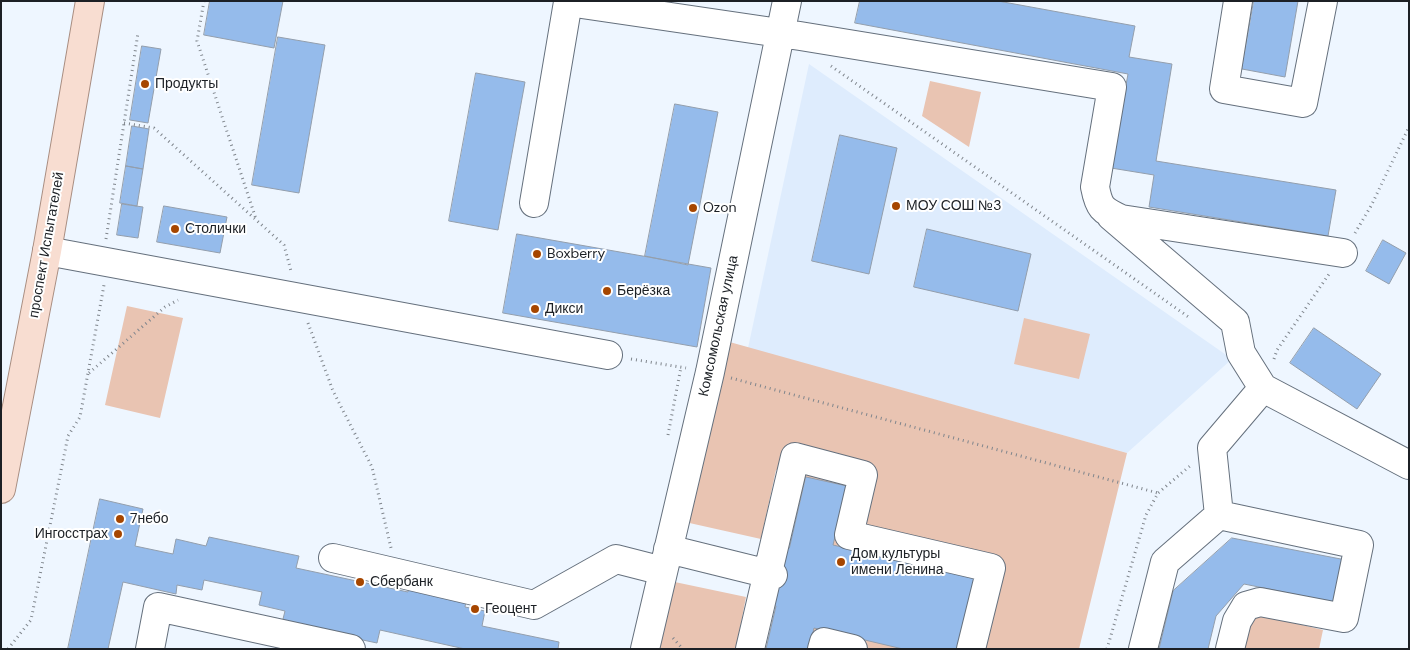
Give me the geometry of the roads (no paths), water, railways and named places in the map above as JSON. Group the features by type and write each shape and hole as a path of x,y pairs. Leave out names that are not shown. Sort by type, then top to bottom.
{"main road":[{"name":"проспект Испытателей","path":"1,489 47,251 90,1"}],"street":[{"name":"Комсомольская улица","path":"645,649 710,372 787,1"},
{"path":"1238,1 1224,89 1304,103 1323,1"},
{"path":"534,203 568,2 779,33 1112,88 1095,187 1097,200 1105,211 1235,322 1241,353 1263,388 1409,465"},
{"path":"1105,211 1121,219 1343,254"},
{"path":"47,251 608,355"},
{"path":"1219,515 1212,448 1263,388"},
{"path":"750,649 770,574 795,457 863,475 849,535 991,568 971,649"},
{"path":"1143,649 1165,562 1219,515"},
{"path":"1219,515 1359,546 1344,618 1260,602 1246,606 1237,621 1230,649"},
{"path":"333,558 534,605 616,559 665,560 770,574"},
{"path":"150,649 158,607 290,642 351,649"},
{"path":"822,649 824,642 853,649"}],"place":[{"name":"Продукты","path":"145,84"},
{"name":"МОУ СОШ №3","path":"896,206"},
{"name":"Ozon","path":"693,208"},
{"name":"Столички","path":"175,229"},
{"name":"Boxberry","path":"537,254"},
{"name":"Берёзка","path":"607,291"},
{"name":"Дикси","path":"535,309"},
{"name":"7небо","path":"120,519"},
{"name":"Ингосстрах","path":"118,534"},
{"name":"Дом культуры имени Ленина","path":"841,562"},
{"name":"Сбербанк","path":"360,582"},
{"name":"Геоцент","path":"475,609"}]}
